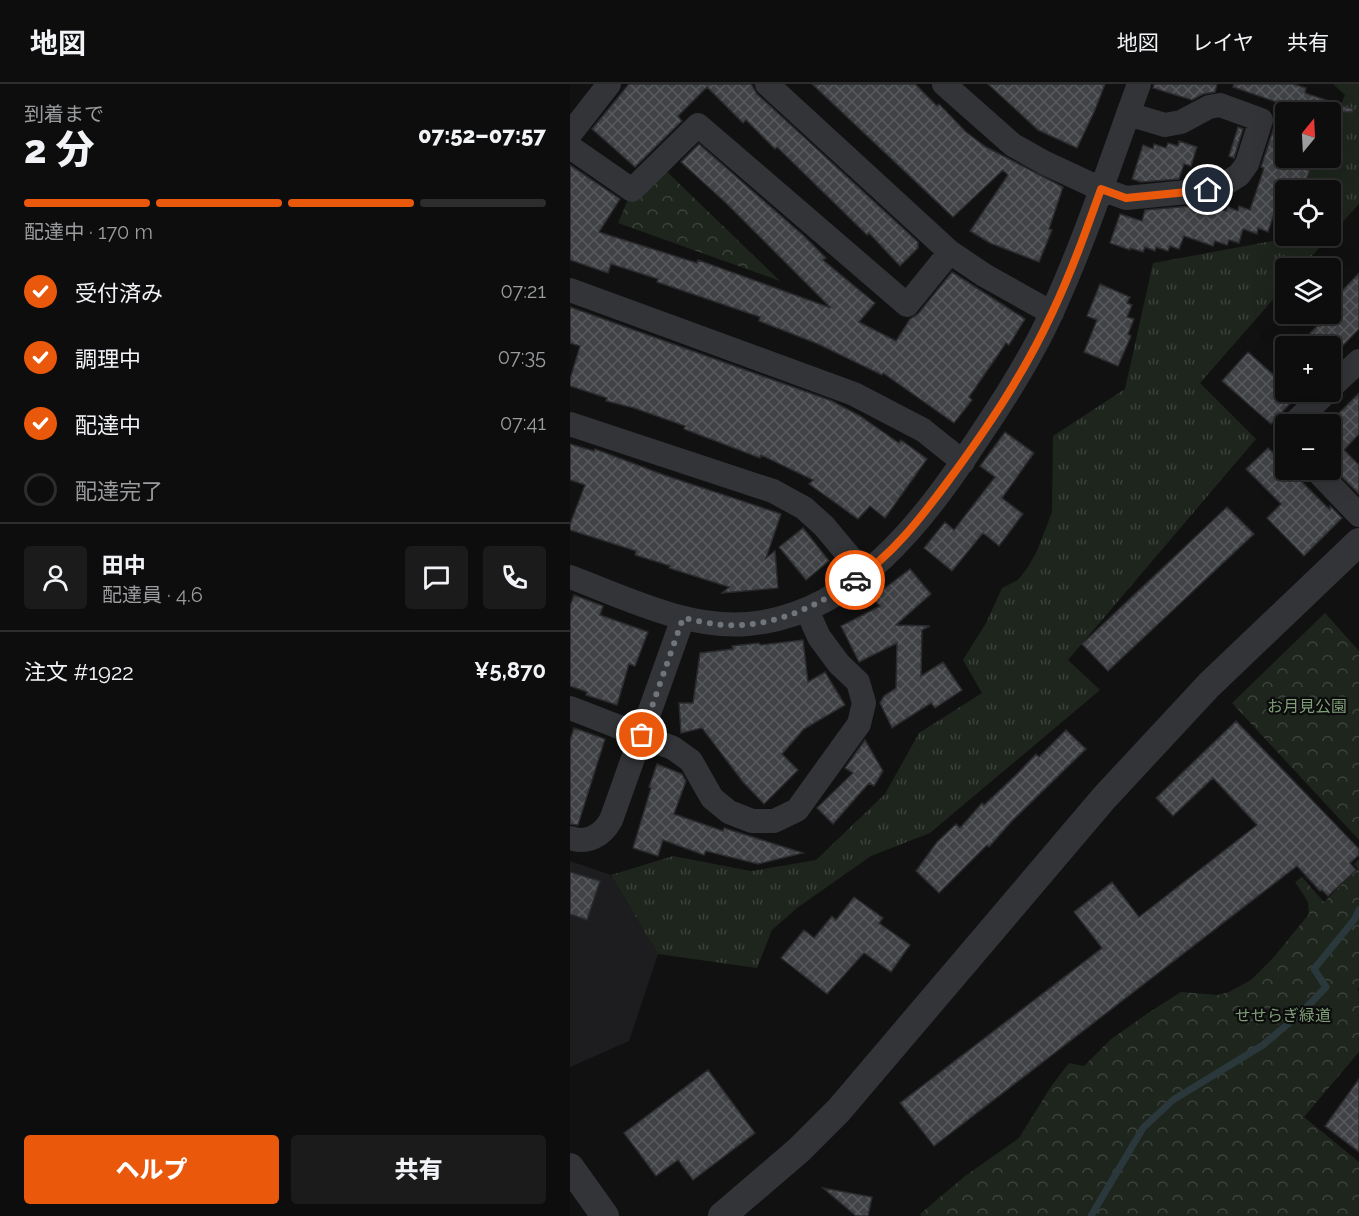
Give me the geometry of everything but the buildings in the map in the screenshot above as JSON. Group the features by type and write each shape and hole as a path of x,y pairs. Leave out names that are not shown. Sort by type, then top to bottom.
{"street":[{"path":"570,134 609,84"},
{"path":"767,84 950,252 984,275 1052,314"},
{"path":"944,84 1013,145 1045,163 1126,198 1208,190 1223,185 1239,175 1246,164 1261,120 1220,105 1209,107 1181,122 1166,125 1128,114"},
{"path":"570,577 683,618 717,624 749,624 807,610 864,574 920,520 963,462 1007,396 1052,314 1139,84"},
{"path":"570,147 632,190 698,125 907,305 950,252"},
{"path":"570,290 854,394 923,430 963,462"},
{"path":"1341,378 1359,361"},
{"path":"1304,414 1316,402"},
{"path":"570,424 773,491 804,508 824,526 864,574"},
{"path":"1326,480 1359,515"},
{"path":"722,1216 799,1150 839,1110 1104,798 1209,685 1359,542"},
{"path":"570,708 673,748 691,761 712,798 729,812 752,821 774,821 797,810 859,724 864,702 858,682 839,664 819,637 807,610"},
{"path":"570,838 578,840 595,838 612,820 683,618"},
{"path":"570,1167 605,1216"}],"shaded area":[{"path":"570,861 611,875 658,954 629,1041 570,1067"}],"green space":[{"path":"1333,84 1359,84 1359,204 1341,224 1341,180 1306,180 1311,168 1341,168 1341,104 1345,95"},
{"path":"659,164 780,281 618,223 632,190"},
{"path":"1275,241 1275,246 1321,246 1310,258 1275,258 1275,297 1200,383 1256,439 1068,660 1100,690 930,833 871,856 797,908 772,930 757,968 658,954 611,875 673,856 751,871 816,860 885,794 919,733 982,693 963,660 986,623 1002,588 1018,580 1037,551 1052,512 1053,436 1125,389 1153,263"},
{"name":"お月見公園","path":"1325,613 1359,651 1359,840 1232,703"},
{"name":"せせらぎ緑道","path":"1359,859 1359,987 1357,990 1359,991 1359,1052 1304,1117 1359,1162 1359,1216 921,1216 920,1214 965,1176 1019,1138 1052,1085 1069,1063 1084,1066 1110,1040 1181,992 1218,995 1229,992 1251,980 1273,958 1309,914 1308,902 1295,882 1302,877 1324,902 1358,869 1354,864"}],"waterway":[{"path":"1091,1216 1143,1128 1173,1100 1263,1045 1302,1012 1326,987 1314,969 1354,920 1359,910"}],"way so far":[{"path":"642,735 683,618 717,624 749,624 777,619 807,610 855,580"}],"route":[{"path":"855,580 896,545 920,520 963,462 1007,396 1052,314 1101,189 1126,198 1208,190"}]}
